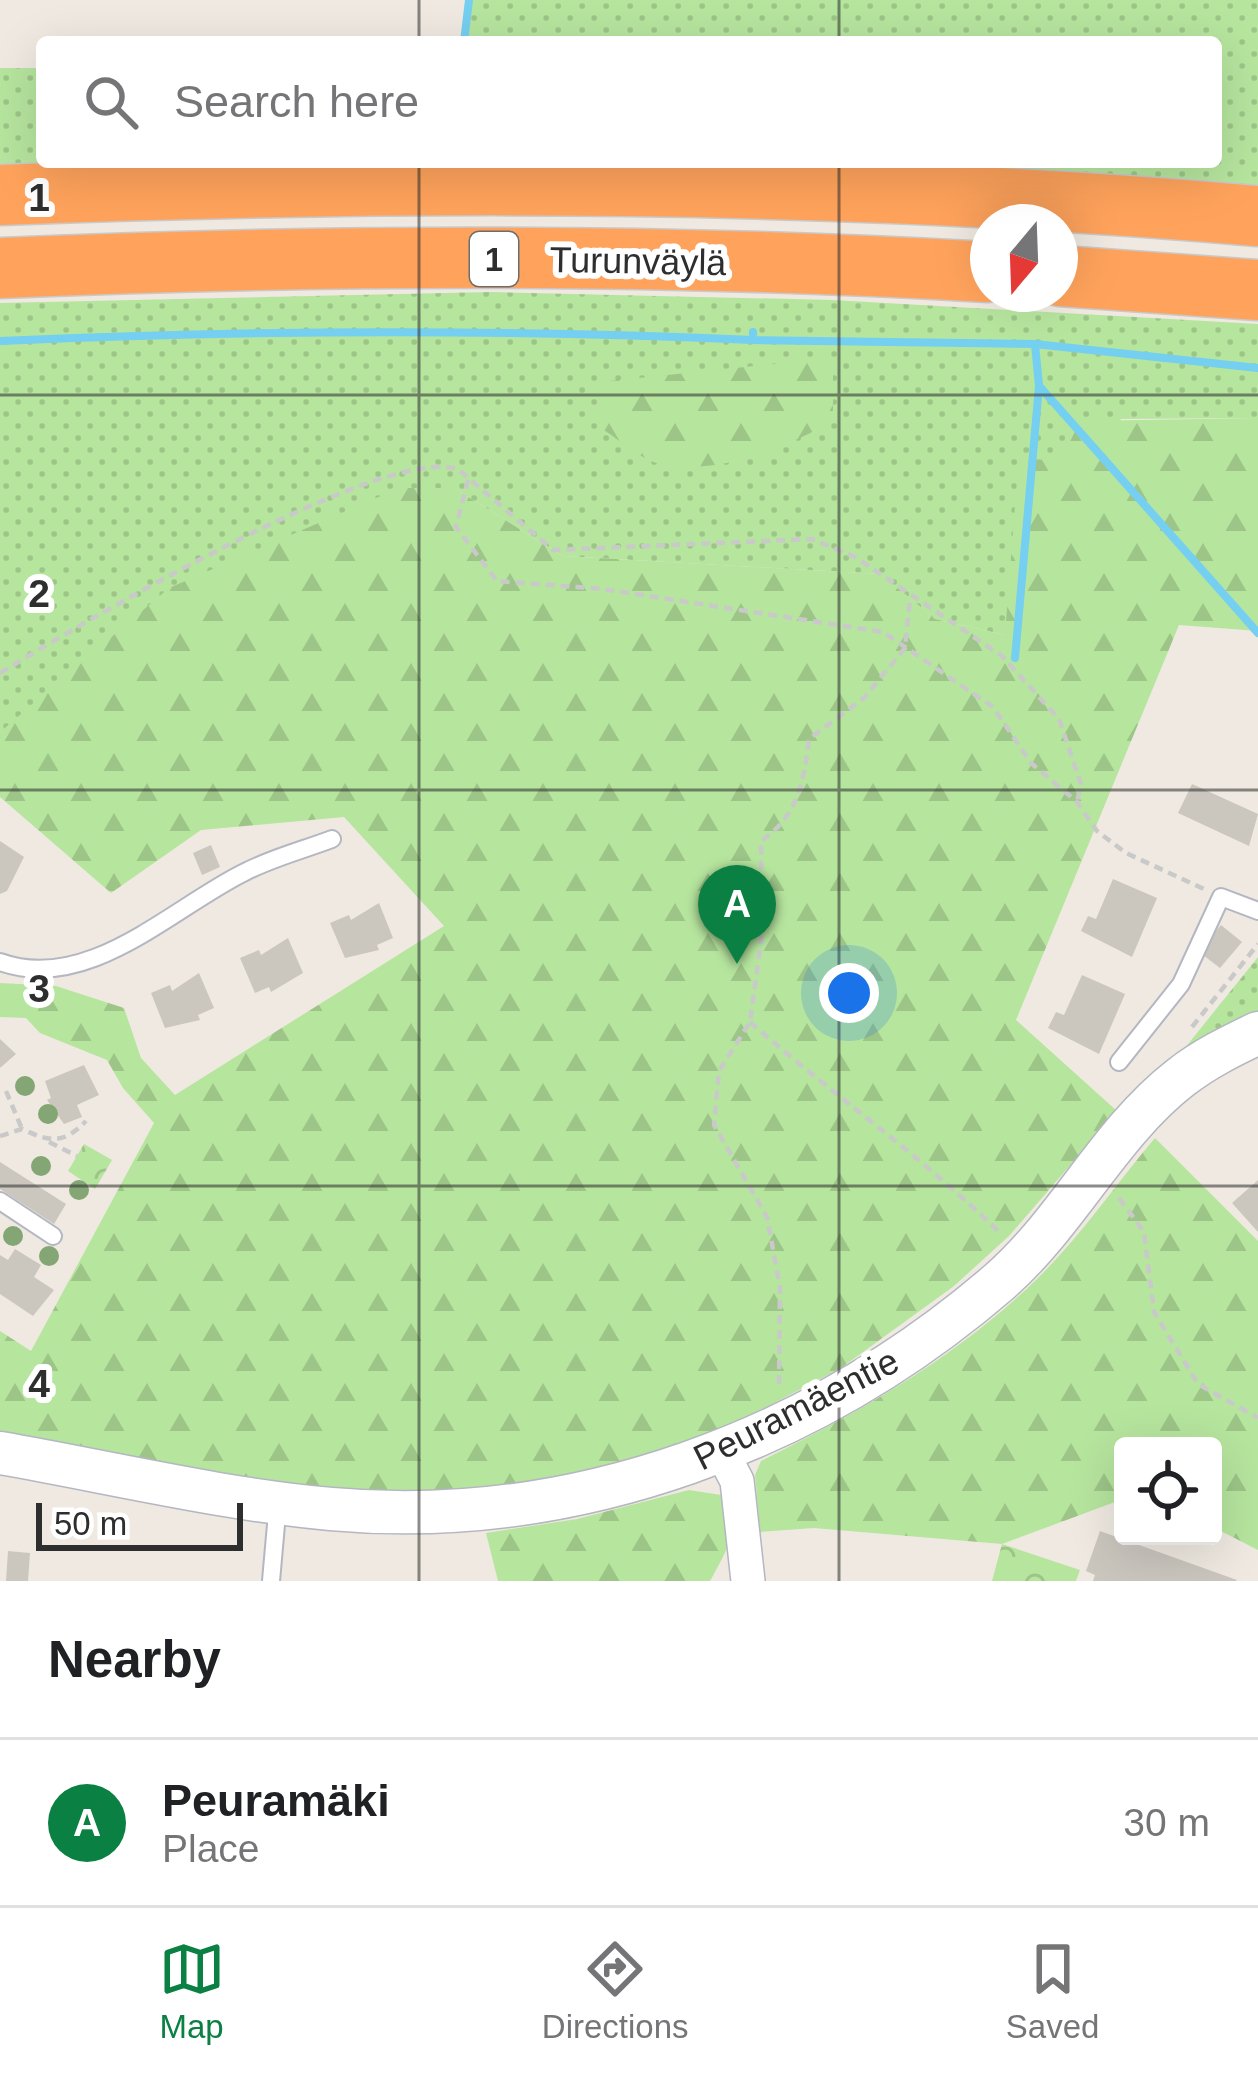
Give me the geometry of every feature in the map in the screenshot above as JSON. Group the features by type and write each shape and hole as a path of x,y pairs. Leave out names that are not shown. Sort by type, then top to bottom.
{"highway":[{"name":"Turunväylä","path":"0,195 291,185 724,189 1258,216"},
{"name":"Turunväylä","path":"0,268 289,258 970,272"},
{"path":"1078,277 1258,290"}],"street":[{"name":"Peuramäentie","path":"0,1453 278,1502 384,1511 501,1506 578,1494 723,1454 864,1381 934,1336 1004,1278 1177,1080 1258,1033"},
{"path":"723,1454 737,1481 748,1581"}],"lane":[{"path":"0,962 44,968 89,959 245,872 332,839"},
{"path":"1119,1062 1181,984 1221,897 1258,911"},
{"path":"0,1201 52,1236"},
{"path":"271,1581 278,1502"}],"path":[{"path":"0,673 137,592 384,476 443,463 553,550 812,539 855,557 910,599 1002,656 1059,719 1081,784 1077,802"},
{"path":"468,480 456,527 497,581 603,590 883,632 993,707 1048,783 1077,802 1096,831 1126,853 1221,897"},
{"path":"779,1405 780,1287 767,1217 714,1125 719,1071 750,1022 762,934 761,841 784,825 804,784 809,739 864,698 905,648 910,599"},
{"path":"1189,1030 1258,944"},
{"path":"750,1022 852,1111 931,1165 1010,1243"},
{"path":"6,1091 22,1129 77,1156"},
{"path":"49,1142 74,1134 86,1121"},
{"path":"0,1136 22,1129"},
{"path":"1095,1174 1109,1184 1144,1232 1154,1312 1198,1384 1258,1418"}],"green space":[{"path":"467,0 1258,0 1258,197 0,176 0,68 36,68 36,168 1222,168 1222,36 464,36"},
{"path":"491,292 832,300 970,308 970,312 1258,324 1258,418 1121,419 1005,635 935,619 880,574 563,556 454,488 0,732 0,303"},
{"path":"833,358 833,421 750,457 705,466 660,464 602,429 600,382"},
{"path":"1258,418 1258,631 1179,625 1016,1020 1117,1111 1009,1236 954,1286 841,1368 709,1437 527,1490 350,1500 0,1440 0,1331 31,1351 154,1123 123,1088 107,1060 40,1033 26,1018 0,1017 0,983 56,986 124,1008 141,1058 175,1095 444,926 344,817 201,830 111,893 0,797 0,732 169,588 399,488 454,488 563,556 881,574 935,619 1005,635 1018,467 1065,452 1080,421"},
{"path":"1258,957 1258,1020 1168,1069"},
{"path":"1155,1138 1258,1241 1258,1550 1222,1532 1222,1437 1114,1437 1114,1502 1002,1544 814,1528 760,1532 755,1475 761,1461 835,1423 941,1358 1006,1307 1068,1246"},
{"path":"84,1144 112,1160 95,1189 68,1171"},
{"path":"689,1490 721,1495 731,1518 726,1549 710,1581 498,1581 486,1533 577,1519"},
{"path":"1002,1544 1080,1570 1076,1581 992,1581"}],"building":[{"path":"1192,784 1258,814 1249,846 1178,813"},
{"path":"0,841 24,857 7,891 0,894"},
{"path":"211,845 220,867 202,875 193,853"},
{"path":"1113,879 1157,898 1132,957 1081,931 1088,916 1096,919"},
{"path":"379,903 393,938 377,945 379,950 345,958 330,923 349,915 351,920"},
{"path":"1221,925 1242,942 1220,968 1199,952"},
{"path":"288,938 303,973 271,992 269,987 255,993 240,958 259,950 261,955"},
{"path":"199,973 214,1008 198,1015 200,1020 165,1028 151,993 170,985 172,991"},
{"path":"1082,975 1125,994 1099,1054 1048,1028 1056,1012 1064,1015"},
{"path":"0,1039 16,1054 0,1068"},
{"path":"84,1065 99,1095 77,1105 82,1117 64,1124 47,1100 51,1098 45,1081"},
{"path":"0,1162 66,1204 54,1224 0,1189"},
{"path":"1258,1180 1258,1232 1232,1203"},
{"path":"15,1249 41,1265 34,1277 54,1290 33,1316 0,1294 0,1255 8,1260"},
{"path":"1100,1531 1114,1536 1114,1545 1139,1545 1237,1580 1093,1581 1095,1575 1086,1571"},
{"path":"8,1551 30,1553 28,1581 6,1581"}],"waterway":[{"path":"465,36 469,0"},
{"path":"0,341 376,332 753,340"},
{"path":"753,332 753,340 1035,344 1039,386 1015,658"},
{"path":"1035,344 1258,368"},
{"path":"1040,387 1258,633"}],"place":[{"name":"Peuramäki","path":"737,964"}]}
